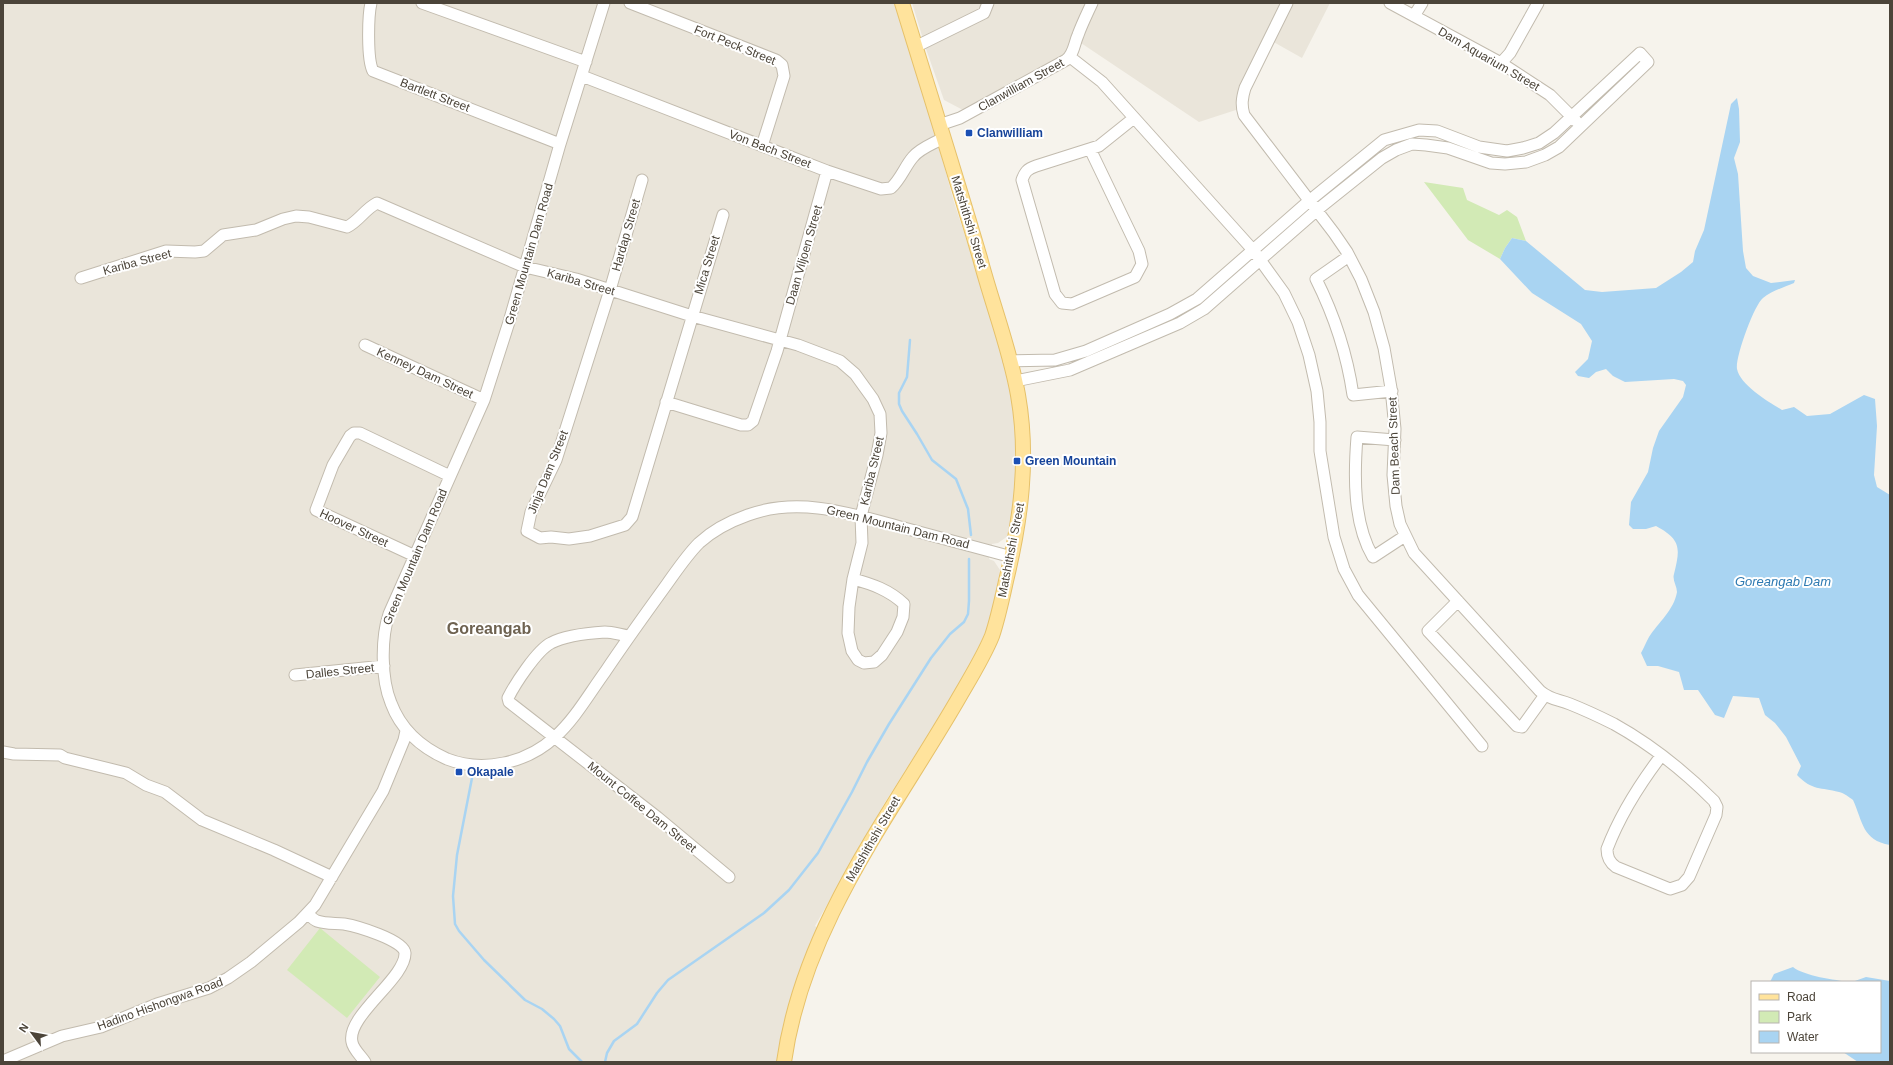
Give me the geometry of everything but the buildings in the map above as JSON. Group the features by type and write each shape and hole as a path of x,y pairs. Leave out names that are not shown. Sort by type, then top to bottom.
{"main road":[{"name":"Matshithshi Street","path":"784,1062 790,1025 823,930 857,864 958,700 985,650 1001,604 1019,519 1024,464 1023,431 1015,380 963,202 902,3"}],"street":[{"name":"Bartlett Street","path":"371,3 369,24 370,64 373,71 560,144"},
{"path":"422,3 586,62"},
{"name":"Green Mountain Dam Road","path":"604,3 560,144 509,322 484,400 384,628 384,666 389,698 396,715 406,731 438,755 456,762 475,765 495,764 518,760 540,750 555,738 570,722 629,636 687,557 700,543 731,522 756,512 777,507 820,508 861,516 1012,557"},
{"name":"Fort Peck Street","path":"630,3 776,60 782,65 784,76 762,146"},
{"name":"Clanwilliam Street","path":"941,132 960,118 1070,57 1092,3"},
{"name":"Dam Beach Street","path":"1287,3 1245,88 1242,98 1244,115 1317,210 1349,256 1361,279 1374,312 1384,348 1392,392 1395,440 1393,475 1396,506 1400,524 1414,553 1546,695"},
{"name":"Dam Aquarium Street","path":"1390,3 1501,63 1550,95 1572,116 1580,127"},
{"path":"1414,16 1422,3"},
{"path":"1501,63 1510,53 1538,3"},
{"path":"915,47 984,13 990,4"},
{"path":"1009,361 1055,360 1086,351 1170,314 1197,299 1309,201 1384,140 1420,130 1437,131 1479,147 1507,151 1523,148 1539,143 1554,133 1640,53 1648,62 1559,147 1545,155 1526,162 1505,164 1491,163 1448,148 1412,144 1382,158 1317,210 1204,309 1180,324 1070,370 1015,380"},
{"path":"1070,57 1102,82 1253,250 1284,293 1298,322 1309,355 1317,390 1320,422 1320,451 1333,530 1344,569 1363,601 1482,746"},
{"name":"Von Bach Street","path":"582,76 827,171 881,189 891,188 904,172 913,156 941,132"},
{"path":"1090,149 1139,251 1142,264 1135,277 1079,302 1068,305 1062,303 1055,294 1022,180 1025,172 1029,168 1099,146 1134,118"},
{"name":"Daan Viljoen Street","path":"666,402 741,425 748,425 753,421 779,339 827,171"},
{"name":"Hardap Street","path":"610,290 642,180"},
{"name":"Kariba Street","path":"80,278 166,251 204,251 223,235 256,230 296,216 309,217 347,227 355,223 371,206 377,203 525,267 610,290 692,316 779,339 840,360 855,374 873,399 880,414 881,432 877,455 861,516 862,542 853,580 849,607 848,633 852,651 858,660 864,663 874,662 882,655 897,632 903,617 904,604 895,596 884,590 853,580"},
{"name":"Mica Street","path":"692,316 723,215"},
{"path":"1349,256 1316,279 1330,307 1340,335 1348,365 1353,395 1392,392"},
{"name":"Jinja Dam Street","path":"610,290 556,460 531,512 527,531 540,538 551,537 569,539 590,536 625,525 632,517 692,316"},
{"name":"Kenney Dam Street","path":"365,345 484,400"},
{"name":"Hoover Street","path":"415,556 316,510 333,465 350,436 354,433 360,433 450,476"},
{"path":"1395,440 1357,437 1355,465 1356,502 1367,547 1373,557 1406,536"},
{"path":"1458,601 1428,631 1492,702 1517,726 1522,727 1546,695 1550,699 1564,702 1589,712 1644,742 1706,793 1714,801 1717,807 1712,825 1689,877 1682,885 1670,889 1612,864 1607,855 1606,849 1623,812 1661,756"},
{"name":"Mount Coffee Dam Street","path":"629,636 606,632 581,635 552,642 542,649 523,674 511,691 508,698 509,702 657,817 729,877"},
{"name":"Dalles Street","path":"295,675 384,666"},
{"name":"Hadino Hishongwa Road","path":"3,1061 62,1036 101,1027 146,1008 209,988 228,978 251,962 308,914 315,905 383,791 404,740 406,731"},
{"path":"3,752 14,754 60,755 65,758 99,768 114,769 126,773 146,785 165,792 202,820 274,850 332,877"},
{"path":"308,914 316,921 361,928 384,936 402,945 405,949 405,955 401,966 362,1016 355,1026 351,1036 352,1043 365,1062"}],"shaded area":[{"path":"3,3 894,3 928,107 954,202 983,291 1002,358 1013,405 1017,461 1013,519 1008,536 998,543 992,544 989,559 994,561 1000,570 990,621 980,644 955,692 884,804 815,926 818,928 780,1062 3,1062"},
{"path":"912,3 1330,3 1302,58 1270,40 1242,108 1199,122 1075,39 1066,58 963,110 944,100"}],"green space":[{"path":"1424,182 1463,188 1467,200 1499,215 1507,210 1517,217 1526,241 1512,238 1500,259 1468,240"},
{"path":"320,928 380,977 347,1018 287,970"}],"water":[{"name":"Goreangab Dam","path":"1737,98 1739,109 1740,142 1734,158 1738,174 1743,251 1746,268 1753,276 1771,283 1795,280 1794,283 1766,296 1759,303 1750,321 1739,354 1737,369 1739,375 1749,387 1782,410 1794,407 1807,416 1830,414 1864,395 1875,399 1877,426 1874,475 1877,487 1890,495 1890,845 1881,843 1869,834 1862,823 1853,800 1846,795 1833,790 1817,788 1807,784 1797,775 1801,766 1786,737 1775,723 1765,715 1759,698 1733,696 1724,718 1715,715 1698,690 1684,690 1679,672 1658,666 1647,666 1641,653 1649,637 1673,605 1677,592 1674,576 1678,552 1675,541 1671,536 1656,526 1646,529 1633,529 1629,525 1631,502 1648,472 1653,448 1659,431 1683,397 1686,385 1683,381 1674,379 1625,382 1613,376 1606,369 1596,372 1589,378 1578,376 1575,372 1588,359 1592,341 1581,324 1532,293 1500,259 1512,238 1526,241 1585,290 1602,292 1656,288 1681,272 1693,262 1695,251 1704,230 1731,104"},
{"path":"1793,967 1804,973 1843,981 1770,981 1774,974"},
{"path":"1866,977 1890,981 1890,1062 1858,1062 1844,1053 1881,1053 1881,981 1855,981"}],"waterway":[{"path":"910,340 907,377 899,393 899,404 932,460 956,479 968,509 971,535"},
{"path":"605,1062 607,1053 614,1041 637,1024 657,993 668,980 764,913 789,890 818,853 889,724 931,658 950,634 964,622 968,614 969,559"},
{"path":"472,778 457,855 453,896 455,924 459,931 484,960 525,1000 542,1009 554,1019 560,1026 569,1049 582,1062"}],"place":[{"name":"Clanwilliam","path":"969,133"},
{"name":"Green Mountain","path":"1017,461"},
{"name":"Okapale","path":"459,772"}],"district":[{"name":"Goreangab","path":"489,628"}]}
